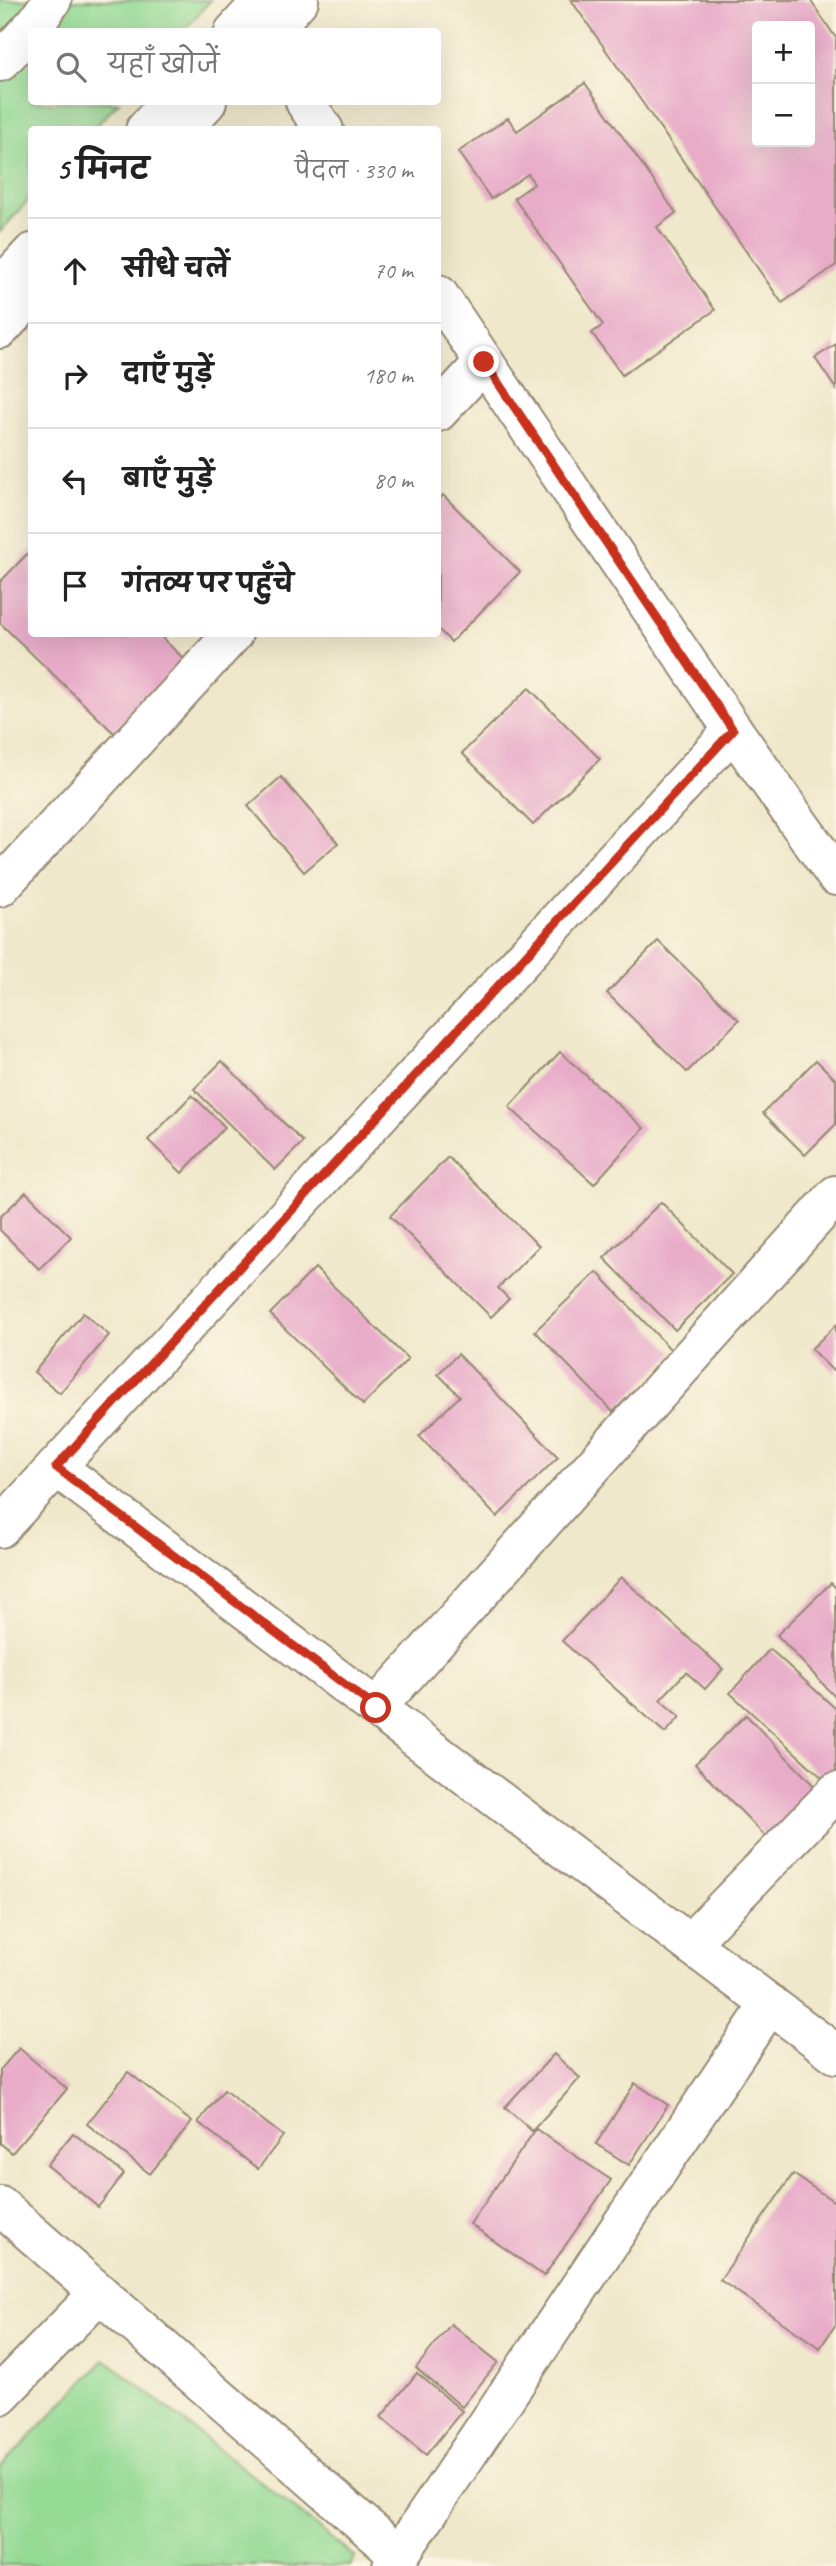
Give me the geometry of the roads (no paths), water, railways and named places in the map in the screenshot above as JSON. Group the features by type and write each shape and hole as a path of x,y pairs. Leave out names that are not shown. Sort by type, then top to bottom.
{"street":[{"path":"31,28 52,0"},
{"path":"255,22 299,0"},
{"path":"0,62 28,32"},
{"path":"149,126 167,105"},
{"path":"185,126 204,105"},
{"path":"307,105 321,126"},
{"path":"0,288 28,257"},
{"path":"0,329 28,299"},
{"path":"441,299 733,730 836,876"},
{"path":"441,409 484,362"},
{"path":"0,887 230,637"},
{"path":"0,1528 733,730"},
{"path":"376,1708 836,1195"},
{"path":"56,1467 836,2054"},
{"path":"690,1943 836,1793"},
{"path":"0,2206 395,2560 770,2004"},
{"path":"0,2395 99,2293"}]}
